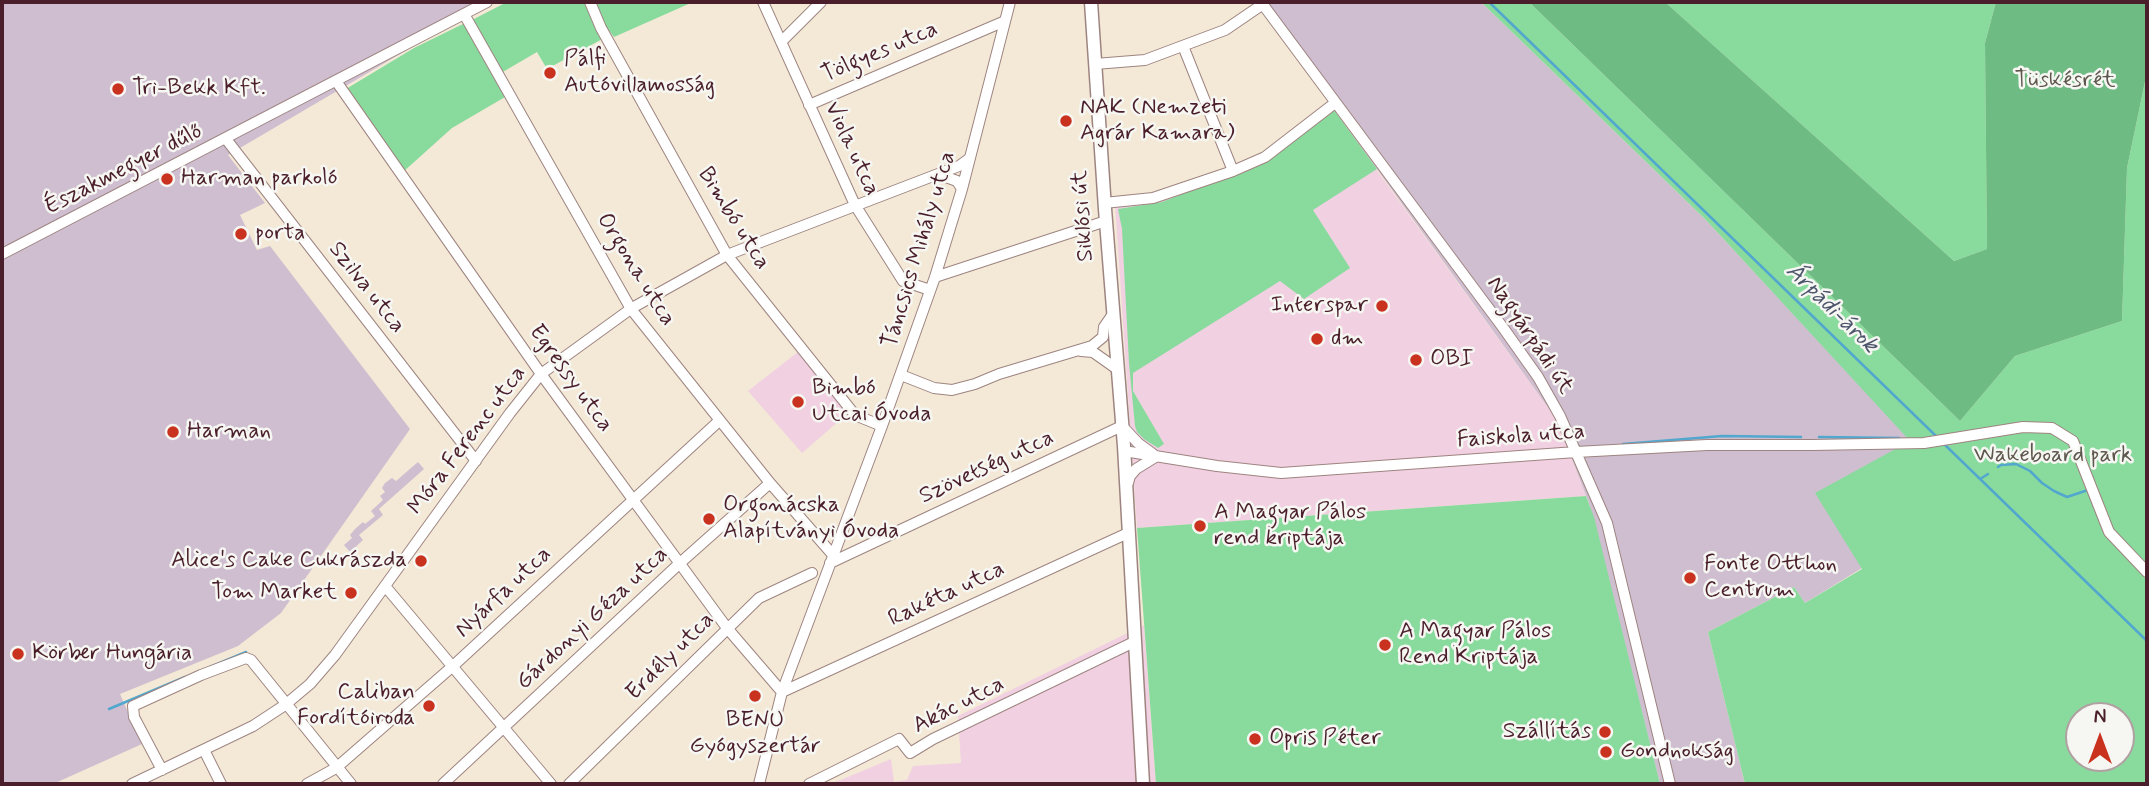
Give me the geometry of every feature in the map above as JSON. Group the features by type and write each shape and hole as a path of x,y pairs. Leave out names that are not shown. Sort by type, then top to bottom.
{"main road":[{"name":"Siklósi út","path":"1091,2 1126,491"},
{"path":"1126,491 1143,784"}],"street":[{"name":"Északmegyer dűlő","path":"2,254 487,2"},
{"name":"Bimbó utca","path":"590,2 601,28 727,255 855,415 882,426"},
{"name":"Viola utca","path":"763,2 855,205 903,281 930,290"},
{"path":"781,42 821,2"},
{"name":"Táncsics Mihály utca","path":"760,784 782,692 935,277 962,189 1010,2"},
{"path":"1095,64 1145,60 1225,30 1262,3"},
{"name":"Nagyárpádi út","path":"1262,3 1531,367 1560,416 1607,523 1670,784"},
{"name":"Orgona utca","path":"464,14 631,309 831,559"},
{"name":"Tölgyes utca","path":"809,105 1005,21"},
{"path":"1183,46 1233,171"},
{"name":"Egressy utca","path":"336,81 541,374 727,628 782,692"},
{"path":"1104,203 1153,198 1233,171 1265,157 1335,103"},
{"name":"Szilva utca","path":"226,139 477,461"},
{"name":"Móra Ferenc utca","path":"132,784 253,726 310,684 335,655 541,374 631,309 727,255 959,166 970,158"},
{"path":"930,177 946,177 957,181 962,189"},
{"path":"935,277 1106,221"},
{"path":"901,375 924,386 952,390 1098,342 1113,314"},
{"path":"1063,354 1093,352 1117,369"},
{"name":"Nyárfa utca","path":"307,784 337,768 453,667 719,421"},
{"path":"1122,426 1138,443 1157,456 1136,469 1130,476 1126,491"},
{"name":"Szövetség utca","path":"831,559 1122,426"},
{"name":"Faiskola utca","path":"1124,451 1217,467 1281,473 1707,445 1924,443 2023,427 2052,428 2073,441 2109,532 2147,572"},
{"name":"Gárdonyi Géza utca","path":"443,784 770,483"},
{"name":"Rakéta utca","path":"782,692 1128,533"},
{"name":"Erdély utca","path":"569,784 760,598 812,573"},
{"path":"385,586 551,784"},
{"name":"Akác utca","path":"808,784 898,739 910,753 933,739 1134,642"},
{"path":"162,770 134,717 133,706 246,658 251,660 351,784"},
{"path":"204,750 221,784"}],"shaded area":[{"path":"2,2 496,2 429,37 228,155 265,203 240,215 257,250 270,246 410,429 281,613 238,646 120,694 142,744 53,784 2,784"},
{"path":"1257,2 1481,2 1706,220 1911,441 1862,568 1805,603 1794,587 1708,632 1745,784 1660,784 1590,506 1557,420"},
{"path":"1331,107 1557,420 1586,496 1137,528 1115,203 1154,198 1265,157"},
{"name":"Bimbó Utcai Óvoda","path":"798,352 847,414 802,453 748,391"},
{"path":"418,462 424,469 379,509 383,515 359,535 363,540 350,552 344,545 352,538 350,535 355,529 375,516 371,511 383,500 380,496 385,492 382,488 385,483 392,478 396,481"},
{"path":"1144,625 1156,784 831,784 891,759 894,782 907,780 913,766 961,763 958,716"}],"green space":[{"path":"507,2 589,2 606,37 547,69 537,52 501,73 472,20"},
{"path":"594,2 693,2 614,37 604,24"},
{"name":"Wakeboard park","path":"1481,2 1529,2 1960,421 2015,356 2122,321 2127,168 2147,72 2147,784 1745,784 1708,632 1794,587 1805,603 1862,569 1815,493 1910,441 1706,220"},
{"name":"Tüskésrét","path":"1529,2 1665,2 1954,261 1987,249 1985,43 1996,2 2147,2 2147,72 2127,168 2122,321 2015,356 1960,421"},
{"path":"1665,2 1996,2 1985,43 1987,249 1954,261"},
{"path":"465,23 505,97 452,128 403,172 346,89 414,48"},
{"path":"1334,110 1377,169 1313,210 1350,268 1304,299 1280,281 1133,373 1133,391 1164,444 1158,448 1144,439 1135,426 1122,229 1118,209 1162,202 1267,161"},
{"path":"1586,496 1594,517 1660,784 1156,784 1137,528"}],"waterway":[{"name":"Árpádi-árok","path":"1489,2 1936,436"},
{"path":"1623,444 1722,436 1801,437"},
{"path":"1819,437 1899,438"},
{"name":"Árpádi-árok","path":"1943,443 2147,641"},
{"path":"1998,467 2016,464 2067,497 2088,490"},
{"path":"1980,479 1988,474"},
{"path":"2090,496 2099,519"},
{"path":"210,667 246,652"},
{"path":"109,709 185,677"}],"place":[{"name":"Pálfi Autóvillamosság","path":"550,73"},
{"name":"Tri-Bekk Kft.","path":"118,89"},
{"name":"NAK (Nemzeti Agrár Kamara)","path":"1066,121"},
{"name":"Harman parkoló","path":"167,179"},
{"name":"porta","path":"241,234"},
{"name":"Interspar","path":"1382,306"},
{"name":"dm","path":"1317,339"},
{"name":"OBI","path":"1416,360"},
{"name":"Bimbó Utcai Óvoda","path":"798,402"},
{"name":"Harman","path":"173,432"},
{"name":"Orgonácska Alapítványi Óvoda","path":"709,519"},
{"name":"A Magyar Pálos rend kriptája","path":"1200,526"},
{"name":"Alice's Cake Cukrászda","path":"421,561"},
{"name":"Fonte Otthon Centrum","path":"1690,578"},
{"name":"Tom Market","path":"351,593"},
{"name":"A Magyar Pálos Rend Kriptája","path":"1385,645"},
{"name":"Körber Hungária","path":"18,654"},
{"name":"BENU Gyógyszertár","path":"755,696"},
{"name":"Caliban Fordítóiroda","path":"429,706"},
{"name":"Szállítás","path":"1605,732"},
{"name":"Opris Péter","path":"1255,739"},
{"name":"Gondnokság","path":"1606,752"}]}
